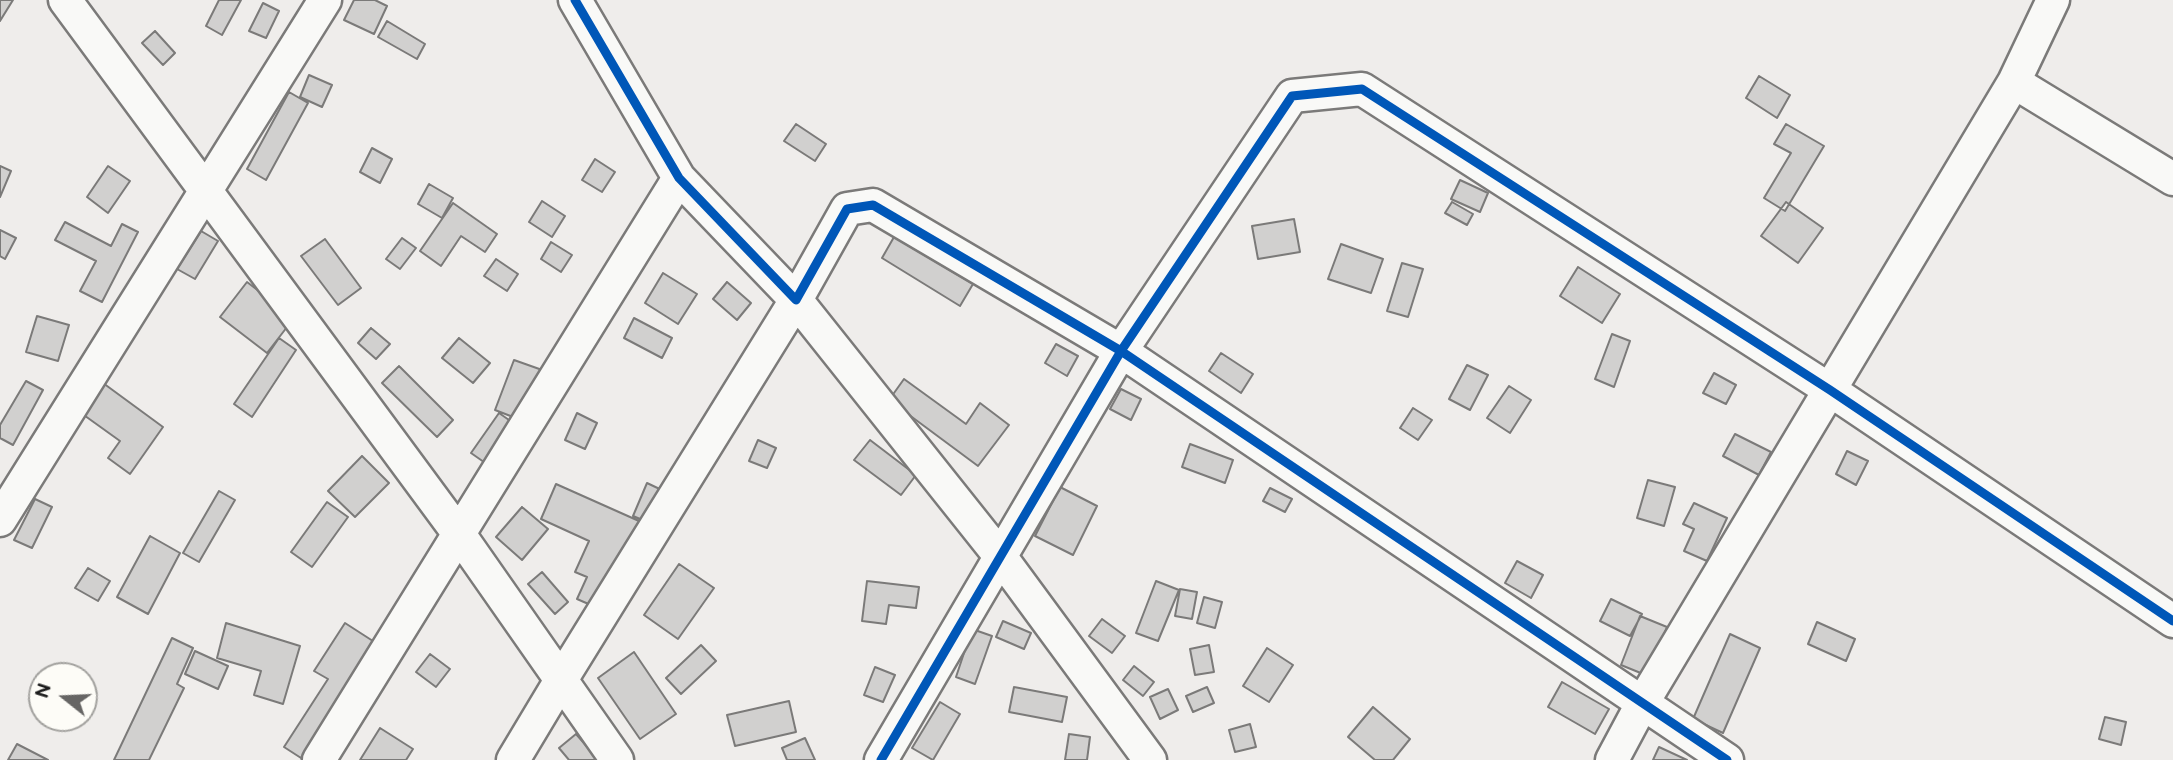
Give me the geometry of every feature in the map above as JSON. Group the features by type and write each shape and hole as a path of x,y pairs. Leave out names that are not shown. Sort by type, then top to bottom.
{"street":[{"path":"65,0 459,534 617,760"},
{"path":"0,520 325,0"},
{"path":"575,0 679,178 796,299 1000,556 1150,760"},
{"path":"1612,760 1643,702 2014,82 2053,0"},
{"path":"2014,82 2173,179"},
{"path":"881,760 1121,351 1292,96 1362,89 1830,390 2173,621"},
{"path":"319,760 679,178"},
{"path":"513,760 796,299 846,209 873,205 1121,351 1727,760"}],"building":[{"path":"0,0 13,0 0,21"},
{"path":"219,0 241,0 222,35 206,26"},
{"path":"354,0 375,0 387,6 374,34 344,20"},
{"path":"263,3 279,11 266,38 249,31"},
{"path":"387,21 425,44 417,59 378,37"},
{"path":"155,31 175,53 163,65 142,43"},
{"path":"309,75 332,85 322,107 300,97"},
{"path":"1759,76 1790,95 1777,118 1746,98"},
{"path":"289,92 308,103 266,180 247,169"},
{"path":"796,124 826,144 815,161 784,141"},
{"path":"1786,124 1824,146 1785,211 1764,198 1791,153 1774,144"},
{"path":"372,148 392,159 380,183 360,172"},
{"path":"595,159 615,172 602,192 582,180"},
{"path":"0,166 11,171 0,197"},
{"path":"108,166 130,181 108,213 87,197"},
{"path":"1460,180 1488,193 1480,212 1451,199"},
{"path":"429,184 453,198 442,218 418,204"},
{"path":"542,201 565,216 552,237 529,222"},
{"path":"1452,202 1473,214 1467,225 1445,213"},
{"path":"1786,202 1823,228 1798,263 1761,236"},
{"path":"453,203 497,234 485,252 461,236 441,266 420,251"},
{"path":"1294,219 1300,252 1258,259 1252,226"},
{"path":"65,222 111,246 122,224 138,232 102,302 80,291 96,261 55,240"},
{"path":"0,230 16,238 5,259 0,256"},
{"path":"201,231 218,241 195,279 177,269"},
{"path":"894,237 973,284 960,306 882,258"},
{"path":"402,238 416,248 400,269 386,259"},
{"path":"325,239 361,288 338,305 301,256"},
{"path":"551,242 572,255 561,272 541,259"},
{"path":"1341,244 1383,259 1371,293 1328,279"},
{"path":"496,259 518,274 507,291 484,276"},
{"path":"1402,263 1423,269 1408,317 1387,311"},
{"path":"1578,267 1620,294 1602,323 1560,296"},
{"path":"663,273 697,294 678,324 645,303"},
{"path":"247,282 294,318 267,353 220,317"},
{"path":"727,282 751,303 737,320 713,299"},
{"path":"37,316 69,325 58,361 26,352"},
{"path":"634,318 672,338 662,358 624,338"},
{"path":"371,328 390,344 376,359 358,343"},
{"path":"1612,334 1630,341 1614,387 1595,379"},
{"path":"279,338 296,350 252,417 234,404"},
{"path":"459,338 490,363 473,383 442,358"},
{"path":"1056,344 1078,356 1067,376 1045,363"},
{"path":"1221,353 1253,374 1241,393 1209,371"},
{"path":"514,360 545,371 526,422 495,410"},
{"path":"1467,365 1488,375 1470,410 1449,399"},
{"path":"399,366 453,420 437,437 382,383"},
{"path":"1714,373 1736,385 1726,404 1703,393"},
{"path":"904,379 966,424 980,403 1009,425 978,466 889,400"},
{"path":"26,381 43,390 13,445 0,438 0,425"},
{"path":"103,383 163,427 130,474 108,458 120,441 81,413"},
{"path":"1509,386 1531,400 1510,433 1487,418"},
{"path":"1121,389 1141,399 1131,420 1110,409"},
{"path":"1413,408 1432,420 1418,440 1400,428"},
{"path":"499,413 519,427 491,467 471,453"},
{"path":"577,413 597,423 585,449 565,440"},
{"path":"1735,434 1771,452 1759,475 1723,456"},
{"path":"758,440 776,448 767,468 749,461"},
{"path":"870,440 916,475 901,495 854,460"},
{"path":"1190,444 1233,460 1225,483 1182,467"},
{"path":"1847,451 1868,461 1856,485 1836,474"},
{"path":"362,456 389,483 355,517 328,491"},
{"path":"1648,480 1675,487 1664,526 1637,518"},
{"path":"647,483 666,492 652,524 633,516"},
{"path":"556,484 639,521 600,609 577,599 587,577 575,572 589,541 541,519"},
{"path":"1060,487 1097,506 1073,555 1035,536"},
{"path":"1270,488 1292,499 1285,512 1263,501"},
{"path":"219,491 235,500 199,562 183,553"},
{"path":"35,499 52,507 32,548 14,540"},
{"path":"327,502 348,517 312,567 291,552"},
{"path":"1694,503 1727,518 1707,561 1684,551 1694,529 1683,524"},
{"path":"522,507 548,529 522,560 496,537"},
{"path":"150,536 180,553 148,614 117,597"},
{"path":"1517,561 1543,575 1531,598 1505,583"},
{"path":"679,564 714,588 678,639 644,615"},
{"path":"88,568 110,581 98,601 75,588"},
{"path":"542,572 568,602 555,614 528,584"},
{"path":"867,581 919,587 916,608 889,605 886,624 862,621"},
{"path":"1156,581 1179,590 1158,641 1136,633"},
{"path":"1180,589 1197,592 1192,619 1175,616"},
{"path":"1204,597 1222,602 1215,628 1197,623"},
{"path":"1611,599 1642,614 1630,636 1600,621"},
{"path":"1640,616 1667,627 1648,676 1621,665"},
{"path":"1102,619 1125,636 1112,653 1089,636"},
{"path":"1003,621 1031,633 1024,649 996,637"},
{"path":"1817,622 1855,639 1846,661 1808,644"},
{"path":"226,623 300,646 283,704 254,695 261,671 217,658"},
{"path":"345,623 376,643 301,758 284,747 328,679 314,671"},
{"path":"972,629 992,636 975,684 956,677"},
{"path":"1730,634 1760,648 1723,733 1693,719"},
{"path":"172,638 193,648 177,684 184,688 149,760 114,760"},
{"path":"701,645 716,661 681,694 666,678"},
{"path":"1209,645 1214,672 1195,675 1190,649"},
{"path":"1267,648 1293,665 1269,702 1243,686"},
{"path":"195,651 228,666 218,689 185,674"},
{"path":"634,652 676,714 640,739 598,678"},
{"path":"430,654 450,669 436,687 416,672"},
{"path":"1134,666 1154,682 1143,696 1123,680"},
{"path":"875,667 895,675 883,702 864,695"},
{"path":"1562,682 1609,709 1595,734 1548,707"},
{"path":"1014,687 1067,697 1062,722 1009,712"},
{"path":"1207,687 1214,703 1193,712 1186,696"},
{"path":"1168,689 1178,710 1160,719 1150,697"},
{"path":"789,701 796,732 735,746 727,715"},
{"path":"940,702 960,714 933,760 912,748"},
{"path":"1373,707 1410,739 1393,760 1375,760 1348,737"},
{"path":"2105,717 2126,722 2121,745 2099,739"},
{"path":"1250,724 1256,747 1235,752 1229,730"},
{"path":"380,728 413,749 406,760 360,760"},
{"path":"576,734 597,758 569,760 559,748"},
{"path":"1069,734 1090,737 1087,760 1065,760"},
{"path":"805,738 815,760 787,760 782,748"},
{"path":"17,744 48,760 8,760"},
{"path":"1659,747 1687,760 1653,760"}],"cycle path":[{"path":"575,0 679,178 796,300 847,209 873,205 1121,351 1727,760"},
{"path":"881,760 1121,351 1292,96 1362,89 1830,390 2173,621"}]}
